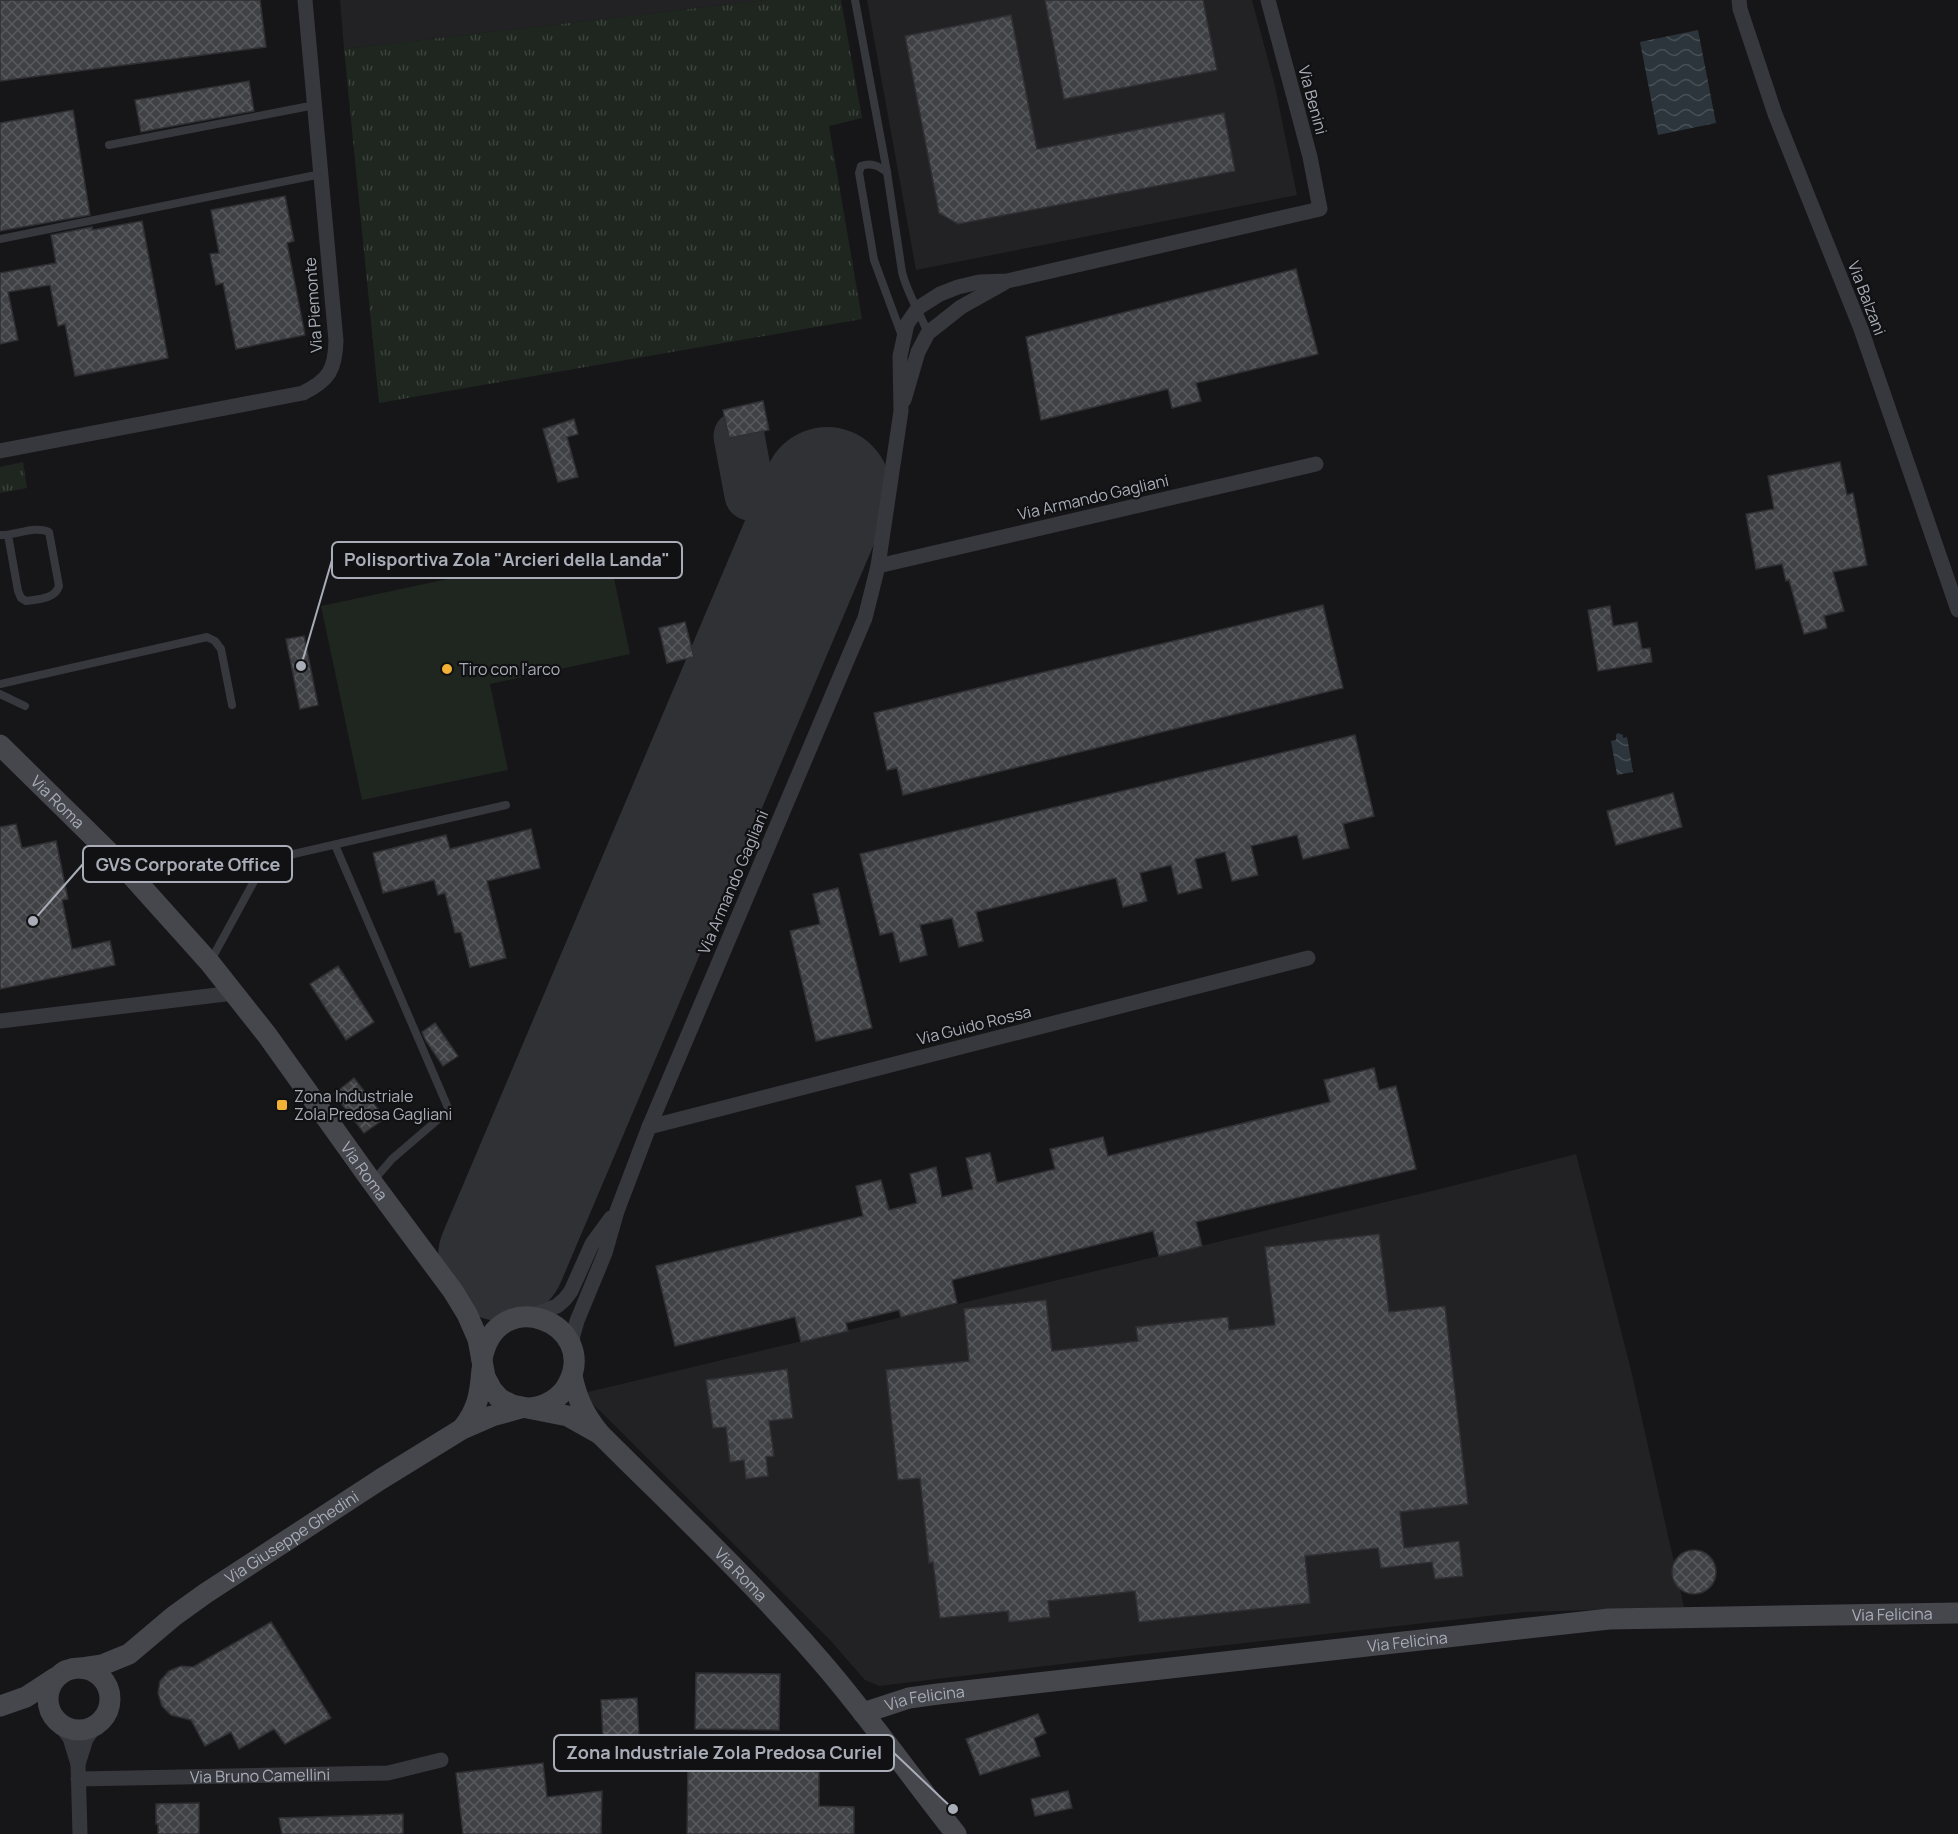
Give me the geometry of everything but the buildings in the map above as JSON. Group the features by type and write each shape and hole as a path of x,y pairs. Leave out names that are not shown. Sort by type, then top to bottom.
{"street":[{"name":"Via Piemonte","path":"0,451 303,393 318,385 330,374 335,359 336,341 305,0"},
{"name":"Via Benini","path":"1269,0 1310,157 1320,209"},
{"name":"Via Balzani","path":"1739,0 1775,114 1861,329 1958,610"},
{"name":"Via Armando Gagliani","path":"901,411 900,356 907,324 918,308 940,294 979,282 1008,281 1320,209"},
{"name":"Via Armando Gagliani","path":"572,1349 577,1321 605,1253 617,1211 649,1127 865,618 878,566 901,411 918,352 928,333 961,307 1008,281"},
{"name":"Via Armando Gagliani","path":"878,566 1316,464"},
{"name":"Via Roma","path":"0,745 122,865 210,963 267,1035 453,1291 478,1339 485,1377 492,1390 500,1399 525,1408 568,1416 600,1434"},
{"name":"Via Guido Rossa","path":"649,1127 1308,958"},
{"path":"0,1021 234,993"},
{"name":"Via Armando Gagliani","path":"531,1316 557,1306 565,1299 571,1291 592,1244 617,1211"},
{"name":"Via Roma","path":"453,1291 480,1315 492,1321 504,1323"},
{"path":"482,1363 484,1349 491,1335 504,1323 520,1317 541,1318 558,1328 567,1338 572,1349"},
{"name":"Via Roma","path":"572,1349 574,1359 572,1376 576,1394 582,1409 600,1434 777,1611 821,1660 956,1834"},
{"name":"Via Giuseppe Ghedini","path":"462,1429 475,1412 480,1394 482,1363"},
{"path":"525,1408 548,1404 559,1396 572,1376"},
{"name":"Via Giuseppe Ghedini","path":"82,1668 102,1665 129,1654 174,1616 206,1593 462,1429 492,1416 525,1408"},
{"name":"Via Felicina","path":"868,1718 909,1698 938,1694 1609,1619 1958,1613"},
{"name":"Via Giuseppe Ghedini","path":"110,1696 116,1675 129,1654"},
{"path":"0,1708 26,1697 68,1670 82,1668 98,1674 108,1688 110,1696 108,1709 86,1739 78,1771"},
{"path":"55,1678 48,1695 51,1712 70,1738 78,1771 80,1834"},
{"path":"0,1708 22,1709 58,1721 74,1730 96,1725"},
{"name":"Via Bruno Camellini","path":"78,1771 388,1773 441,1760"}],"lane":[{"path":"855,0 887,172 902,272 905,284 928,333"},
{"path":"109,145 315,105"},
{"name":"Via Armando Gagliani","path":"887,172 877,165 868,164 861,166 859,174 874,260 903,341"},
{"path":"0,239 321,174"},
{"path":"36,530 49,532 59,586 53,596 26,601 21,598 4,535 36,530"},
{"path":"0,684 207,637 221,649 232,705"},
{"path":"0,694 25,706"},
{"path":"210,963 258,874 270,862 285,856 506,805"},
{"path":"335,845 449,1110 392,1159 372,1182"}],"shaded area":[{"path":"340,0 767,0 344,49"},
{"path":"867,0 1252,0 1275,86 1297,195 916,270"},
{"path":"1576,1154 1631,1370 1684,1607 1524,1612 879,1686 865,1680 830,1640 591,1402 588,1392 1444,1188"}],"green space":[{"path":"767,0 841,0 862,118 829,126 862,319 379,403 344,49"},
{"path":"23,462 27,488 0,493 0,467"},
{"name":"Tiro con l'arco","path":"607,545 630,654 490,684 508,770 362,800 321,606"}],"water":[{"path":"1698,30 1716,123 1658,135 1640,42"},
{"path":"1618,733 1623,735 1623,738 1627,737 1633,772 1617,775 1611,741 1616,740"}],"taxiway":[{"path":"739,436 750,495 816,517"}],"runway":[{"path":"502,1257 827,491"}],"place":[{"name":"Polisportiva Zola \"Arcieri della Landa\"","path":"301,666"},
{"name":"Tiro con l'arco","path":"447,669"},
{"name":"GVS Corporate Office","path":"33,921"},
{"name":"Zona Industriale Zola Predosa Gagliani","path":"282,1105"},
{"name":"Zona Industriale Zola Predosa Curiel","path":"953,1809"}]}
